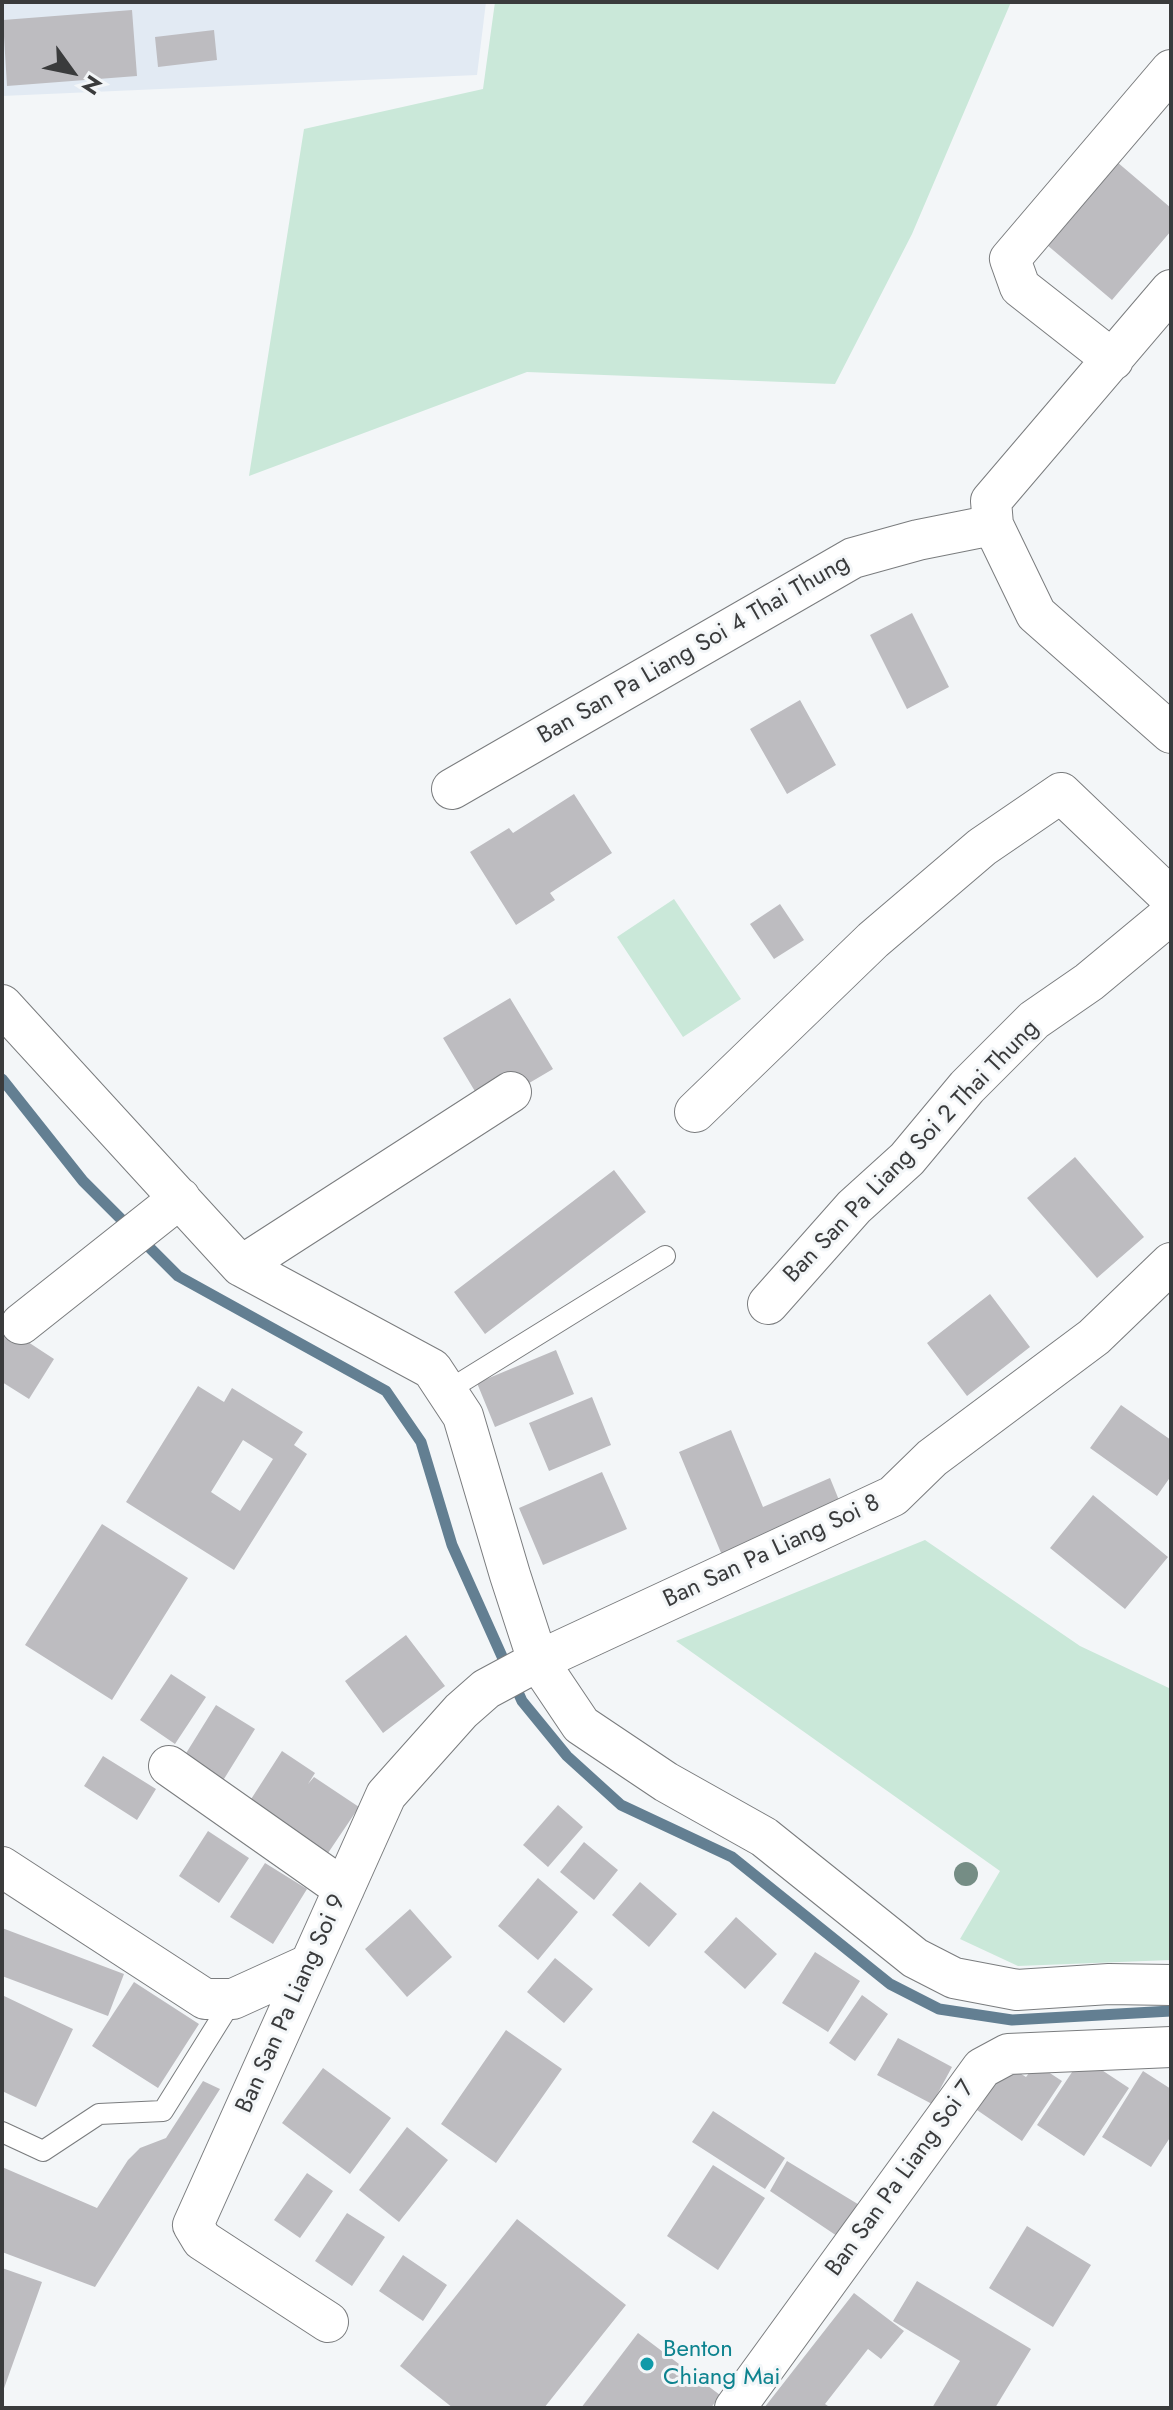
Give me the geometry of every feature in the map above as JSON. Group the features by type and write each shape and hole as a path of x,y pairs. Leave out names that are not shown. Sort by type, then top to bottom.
{"street":[{"path":"1113,360 1020,287 1010,259 1171,70"},
{"path":"1164,714 1036,614 993,525 991,501 1171,290"},
{"name":"Ban San Pa Liang Soi 4 Thai Thung","path":"452,789 853,558 918,540 993,525"},
{"path":"695,1112 873,940 982,847 1061,793 1171,898"},
{"name":"Ban San Pa Liang Soi 2 Thai Thung","path":"768,1304 854,1207 907,1159 967,1087 1034,1020 1089,982 1171,914"},
{"path":"2,1005 168,1208 241,1266 432,1369 463,1416 510,1575 514,1674 581,1725 666,1782 764,1837 915,1958 954,1978 1017,1990 1109,1984 1171,1985"},
{"path":"241,1266 511,1092"},
{"path":"21,1324 168,1208"},
{"name":"Ban San Pa Liang Soi 8","path":"514,1674 893,1496 932,1458 1094,1337 1171,1263"},
{"name":"Ban San Pa Liang Soi 9","path":"328,2322 202,2240 193,2225 386,1795 461,1711 514,1674"},
{"path":"169,1766 344,1889"},
{"path":"2,1867 205,1999 233,1999 310,1964"},
{"name":"Ban San Pa Liang Soi 7","path":"735,2408 982,2068 1008,2054 1171,2047"}],"lane":[{"path":"447,1391 665,1256"},
{"path":"2,2132 43,2151 99,2114 163,2111 233,1999"}],"shaded area":[{"path":"2,2 486,2 477,75 2,96"}],"green space":[{"path":"495,2 1011,2 912,234 835,384 527,372 249,476 304,129 483,89"},
{"path":"674,899 741,999 683,1037 617,937"},
{"path":"925,1540 1080,1646 1171,1689 1171,1960 1018,1966 960,1939 1000,1871 676,1641"}],"building":[{"path":"132,10 137,76 7,86 3,20"},
{"path":"214,30 217,60 158,67 155,37"},
{"path":"1110,156 1171,208 1171,231 1112,300 1040,239"},
{"path":"912,613 949,687 907,709 870,635"},
{"path":"800,700 836,765 787,794 750,729"},
{"path":"574,794 612,853 550,893 555,900 516,925 470,852 509,828 513,833"},
{"path":"780,904 804,940 774,959 750,924"},
{"path":"510,998 553,1069 519,1089 476,1093 443,1038"},
{"path":"1075,1157 1144,1237 1097,1278 1027,1198"},
{"path":"614,1170 646,1212 485,1334 454,1292"},
{"path":"990,1294 1030,1347 967,1396 927,1343"},
{"path":"2,1325 54,1359 29,1399 2,1382"},
{"path":"556,1350 574,1394 495,1427 477,1383"},
{"path":"198,1386 224,1402 232,1388 303,1432 294,1445 307,1454 234,1570 126,1502","holes":["243,1440 273,1459 240,1511 211,1492"]},
{"path":"592,1397 611,1445 549,1471 529,1423"},
{"path":"1121,1405 1171,1440 1171,1476 1157,1496 1090,1448"},
{"path":"731,1430 763,1507 830,1478 843,1510 724,1560 679,1452"},
{"path":"602,1472 627,1529 543,1565 519,1508"},
{"path":"1093,1495 1168,1557 1125,1609 1050,1548"},
{"path":"102,1524 188,1578 112,1700 25,1645"},
{"path":"406,1635 445,1686 383,1733 345,1681"},
{"path":"171,1674 206,1697 175,1744 140,1720"},
{"path":"216,1705 255,1729 219,1787 180,1763"},
{"path":"282,1751 315,1773 308,1784 314,1777 359,1807 322,1862 246,1807"},
{"path":"103,1756 156,1789 137,1820 84,1786"},
{"path":"558,1805 583,1827 548,1867 523,1845"},
{"path":"208,1831 249,1858 219,1903 179,1876"},
{"path":"584,1842 618,1870 594,1900 560,1872"},
{"path":"265,1863 307,1889 273,1944 230,1917"},
{"path":"538,1878 578,1912 538,1960 498,1926"},
{"path":"640,1882 677,1914 649,1947 612,1915"},
{"path":"410,1909 452,1957 407,1997 365,1949"},
{"path":"736,1917 777,1954 745,1989 704,1952"},
{"path":"2,1928 124,1974 108,2016 2,1976"},
{"path":"815,1952 860,1981 828,2032 782,2003"},
{"path":"555,1958 593,1989 564,2023 527,1992"},
{"path":"134,1982 199,2024 158,2088 92,2046"},
{"path":"2,1995 73,2029 36,2107 2,2091"},
{"path":"862,1995 888,2014 855,2061 829,2043"},
{"path":"506,2030 562,2069 496,2163 441,2124"},
{"path":"898,2038 952,2067 932,2104 877,2075"},
{"path":"1082,2057 1129,2088 1084,2156 1037,2125"},
{"path":"1036,2064 1062,2081 1022,2141 977,2110 1007,2065 1026,2077"},
{"path":"323,2068 391,2118 350,2174 282,2123"},
{"path":"1143,2071 1171,2089 1171,2136 1151,2167 1102,2137"},
{"path":"203,2081 220,2089 95,2287 2,2252 2,2167 97,2208 128,2160 140,2148 166,2138"},
{"path":"713,2111 785,2158 765,2189 692,2142"},
{"path":"407,2127 448,2160 399,2222 359,2190"},
{"path":"787,2161 861,2206 840,2238 770,2191"},
{"path":"713,2165 765,2198 718,2270 667,2236"},
{"path":"307,2173 333,2191 300,2238 274,2220"},
{"path":"347,2213 385,2237 352,2286 315,2261"},
{"path":"517,2219 626,2305 544,2408 453,2408 400,2366"},
{"path":"1027,2226 1091,2265 1053,2327 989,2288"},
{"path":"403,2255 447,2285 423,2321 379,2291"},
{"path":"2,2268 42,2282 2,2394"},
{"path":"917,2281 1031,2349 995,2408 932,2408 960,2361 893,2321"},
{"path":"854,2293 904,2331 881,2359 868,2349 825,2404 831,2408 764,2408"},
{"name":"Benton Chiang Mai","path":"638,2333 720,2395 711,2408 581,2408"}],"waterway":[{"path":"2,1079 83,1181 178,1276 386,1391 421,1442 452,1545 522,1701 567,1756 621,1805 732,1857 890,1984 939,2009 1012,2020 1171,2011"}],"place":[{"name":"Benton Chiang Mai","path":"647,2364"}]}
